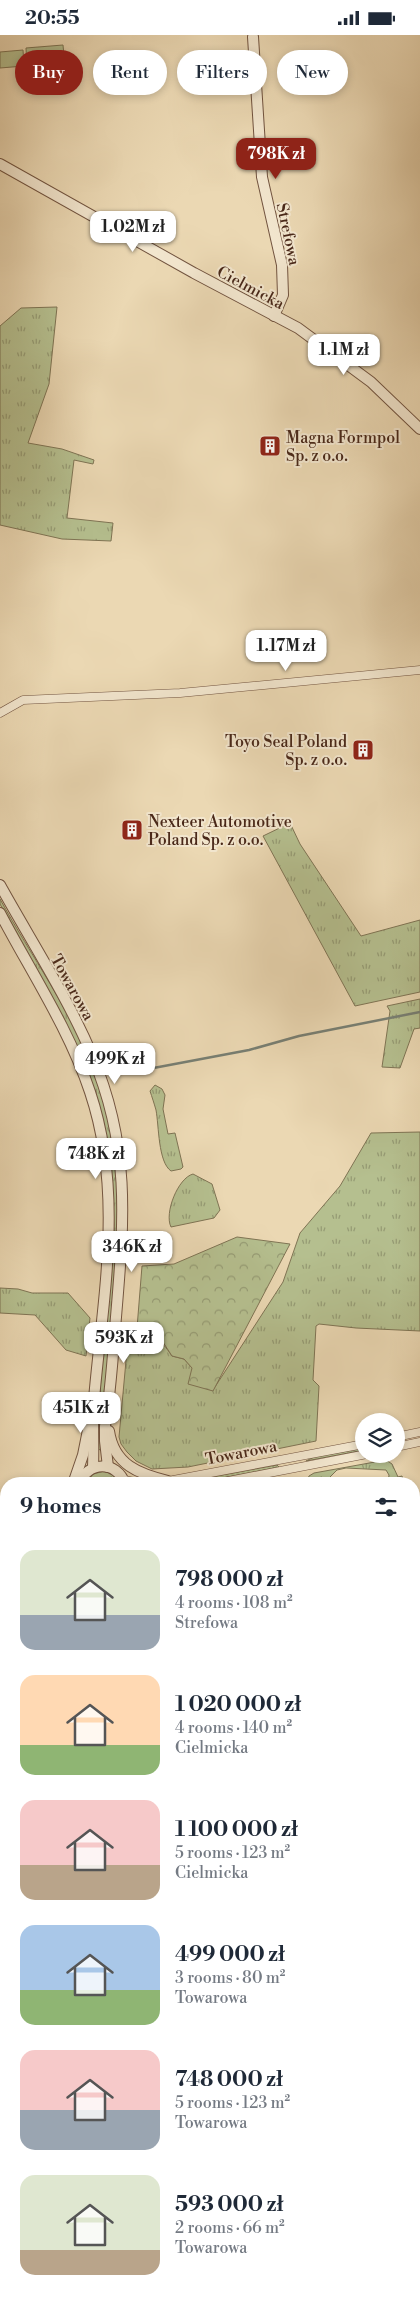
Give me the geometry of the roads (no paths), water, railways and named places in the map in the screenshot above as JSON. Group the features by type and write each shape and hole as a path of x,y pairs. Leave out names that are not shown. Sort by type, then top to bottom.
{"street":[{"name":"Strefowa","path":"253,37 262,177 282,265 283,295 274,316"},
{"name":"Cielmicka","path":"0,164 312,338 347,362 371,382 420,429"},
{"path":"0,713 23,700 180,693 420,670"},
{"name":"Towarowa","path":"0,885 92,1056 105,1092 118,1143 122,1181 123,1231 104,1441 108,1467"},
{"name":"Towarowa","path":"0,913 76,1056 90,1094 102,1138 109,1183 109,1235 94,1402 93,1467"},
{"path":"75,1477 83,1455 94,1402"},
{"path":"107,1413 113,1447 122,1460 143,1475 151,1477"},
{"path":"405,1435 420,1432"},
{"path":"405,1445 420,1442"},
{"name":"Towarowa","path":"189,1477 355,1446"},
{"name":"Towarowa","path":"249,1477 355,1456"},
{"path":"82,1477 93,1467 108,1467 117,1472 120,1477"}],"waterway":[{"path":"127,1073 249,1050 299,1036 420,1012"}],"place":[{"name":"Magna Formpol Sp. z o.o.","path":"270,446"},
{"name":"Toyo Seal Poland Sp. z o.o.","path":"363,750"},
{"name":"Nexteer Automotive Poland Sp. z o.o.","path":"132,830"}]}
